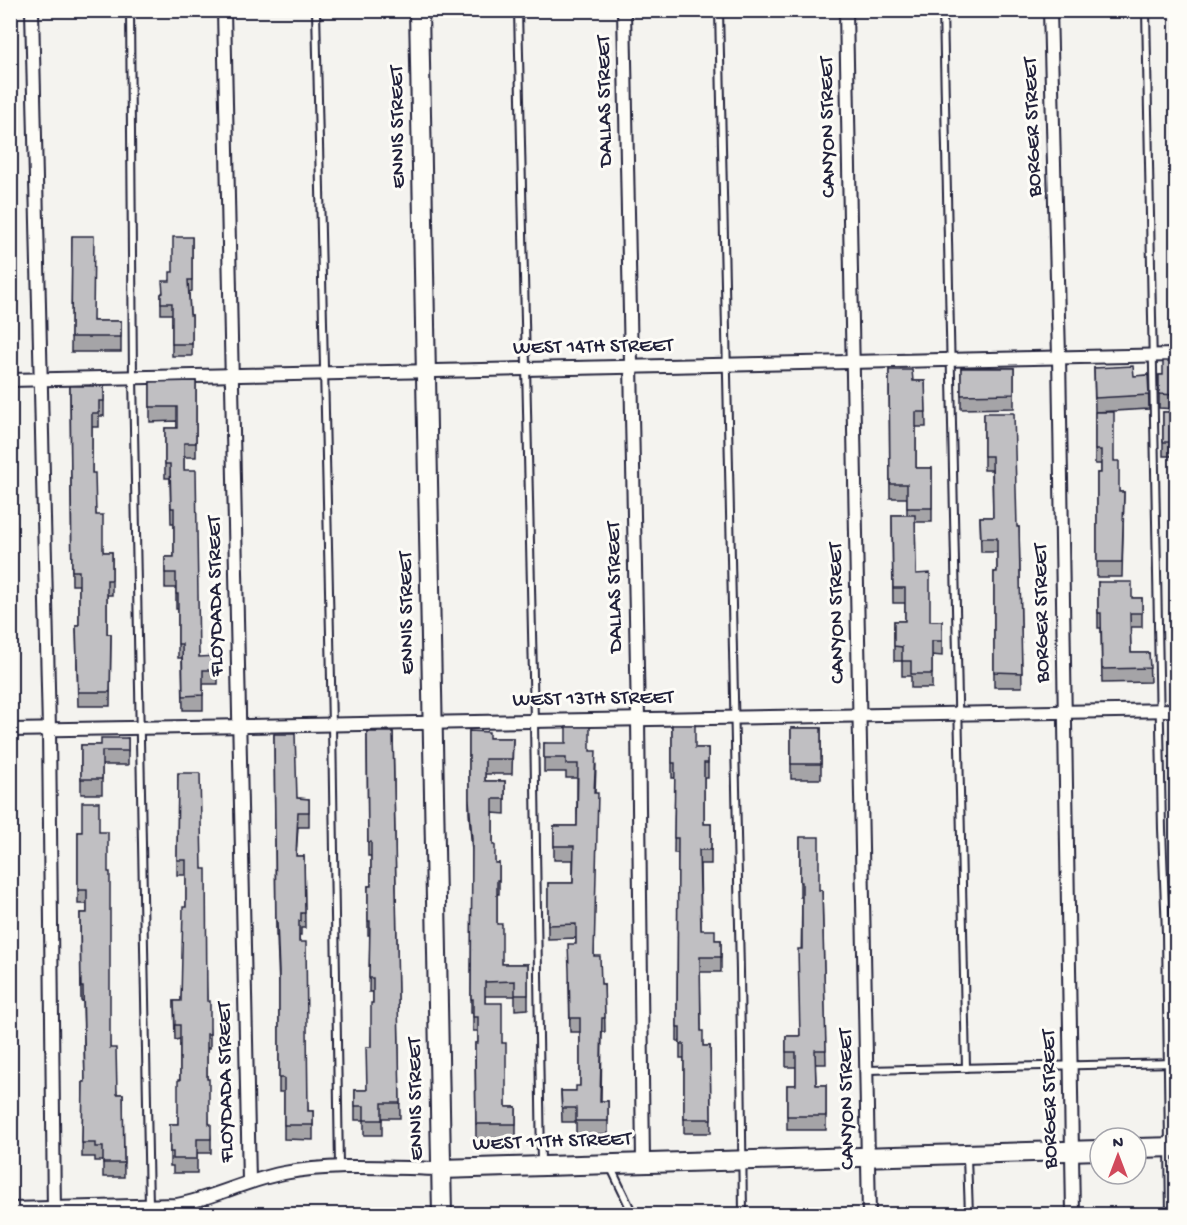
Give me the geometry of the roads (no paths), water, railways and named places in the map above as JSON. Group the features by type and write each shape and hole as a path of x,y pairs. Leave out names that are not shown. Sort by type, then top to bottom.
{"main road":[{"name":"ENNIS STREET","path":"419,10 442,1215"},
{"path":"1148,1148 1172,1147"},
{"name":"WEST 11TH STREET","path":"441,1169 1088,1150"}],"street":[{"path":"32,10 49,729 54,1212"},
{"name":"FLOYDADA STREET","path":"224,10 249,1181"},
{"name":"DALLAS STREET","path":"624,10 638,718 643,1163"},
{"name":"CANYON STREET","path":"846,10 869,1215"},
{"name":"BORGER STREET","path":"1050,10 1059,356 1073,1215"},
{"name":"WEST 14TH STREET","path":"10,380 1176,355"},
{"name":"WEST 13TH STREET","path":"10,730 1176,710"},
{"name":"WEST 11TH STREET","path":"10,1209 54,1212 177,1205 204,1200 249,1181 285,1173 339,1167 441,1169"}],"lane":[{"path":"130,10 133,377 149,1206"},
{"path":"316,10 339,1167"},
{"path":"518,10 527,368 541,1166"},
{"path":"719,10 740,972 743,1215"},
{"path":"943,10 966,1068"},
{"path":"1146,10 1167,1063 1172,1147 1170,1215"},
{"path":"867,1070 1176,1063"},
{"path":"967,1154 969,1215"},
{"path":"609,1164 633,1215"}]}
